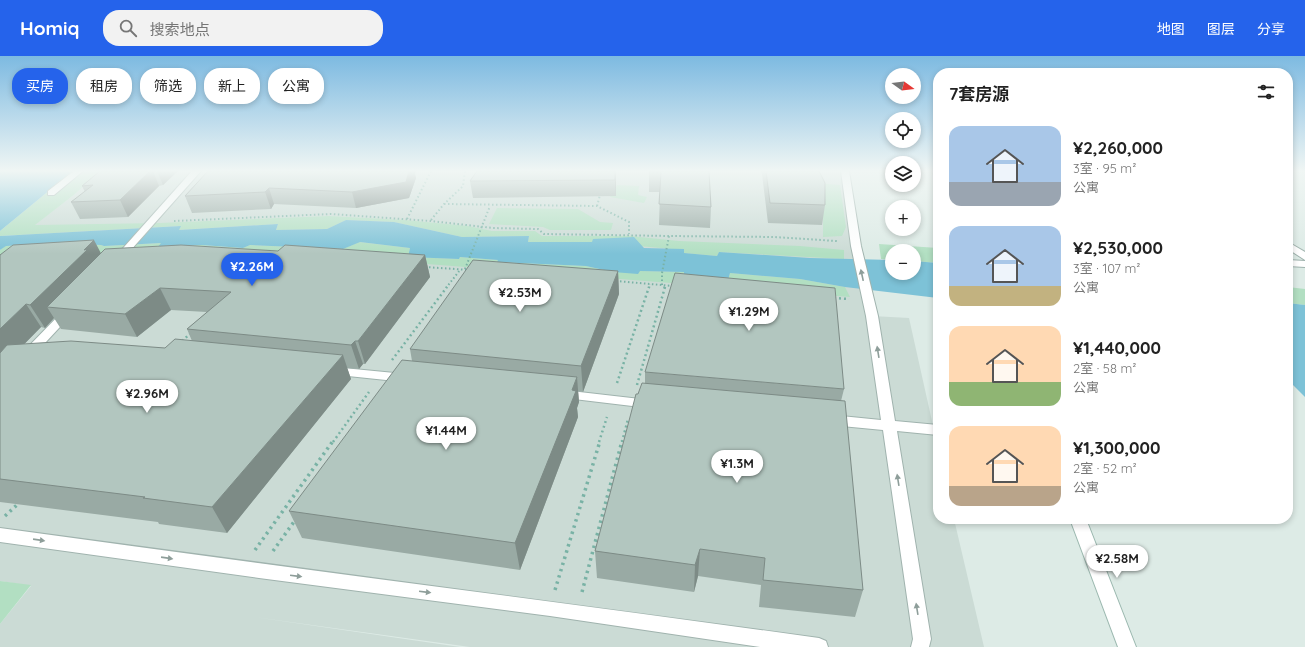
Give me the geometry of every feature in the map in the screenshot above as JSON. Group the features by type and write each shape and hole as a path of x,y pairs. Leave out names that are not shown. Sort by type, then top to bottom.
{"street":[{"path":"110,268 173,199"},
{"path":"849,199 857,251 872,316 890,426 922,639 920,647"},
{"path":"1293,249 1305,257"},
{"path":"1293,263 1305,264"},
{"path":"20,363 78,302"},
{"path":"35,347 51,348"},
{"path":"317,370 419,380"},
{"path":"550,393 663,405"},
{"path":"819,419 933,430"},
{"path":"1080,524 1127,647"},
{"path":"0,535 259,571 550,608 819,647"}],"path":[{"path":"407,219 417,199"},
{"path":"431,221 450,199"},
{"path":"597,206 599,199"},
{"path":"444,204 490,206 597,206 629,222 629,234"},
{"path":"465,269 490,206"},
{"path":"180,221 331,214 431,221 493,228 538,229 544,234 774,237 845,242 857,251"},
{"path":"577,612 664,285 662,273 669,236"},
{"path":"422,267 472,270 468,276"},
{"path":"242,568 380,376 460,269"},
{"path":"611,281 680,287"},
{"path":"550,608 612,400 650,284"},
{"path":"827,298 842,299"},
{"path":"178,344 196,329"},
{"path":"0,520 24,499"},
{"path":"259,571 300,513"}],"shaded area":[{"path":"69,199 852,199 872,316 909,318 933,426 933,524 955,524 984,647 470,647 226,613 460,647 0,647 0,624 31,586 0,581 0,251"}],"green space":[{"path":"39,199 69,199 35,225 159,223 329,216 405,220 468,226 492,231 535,231 542,236 630,236 679,241 800,246 844,250 844,259 719,252 717,256 684,253 684,250 592,242 528,242 529,236 462,237 394,222 346,220 327,229 276,230 278,224 178,230 180,226 0,236 0,231"},
{"path":"619,199 646,199 644,203"},
{"path":"820,199 842,199 846,227 842,236 823,237 823,212"},
{"path":"497,208 578,209 600,222 613,223 611,230 550,230 543,227 489,224"},
{"path":"359,242 410,248 408,257 459,259 460,257 498,260 498,262 586,266 613,272 684,272 684,276 728,280 730,273 800,279 845,287 850,297 312,255 0,261 0,250 5,246 58,243 104,246 162,243 159,247 202,245 243,248 250,245 343,249"},
{"path":"879,244 885,244 885,259 881,259"},
{"path":"921,247 933,248 933,263 921,262"},
{"path":"1293,288 1305,289 1305,305 1293,304"},
{"path":"0,581 31,585 0,624"}],"water":[{"path":"0,199 39,199 0,231"},
{"path":"346,220 394,222 462,237 529,236 528,242 592,242 593,239 634,237 644,248 684,249 684,253 717,256 719,252 810,258 885,260 885,280 921,280 921,262 933,263 933,297 845,287 800,279 730,273 728,280 684,277 684,272 640,271 638,274 613,272 586,266 497,262 498,260 460,257 459,259 408,257 410,248 360,242 343,249 250,245 243,248 202,245 158,247 161,243 104,246 57,243 6,246 0,250 0,236 181,226 179,230 278,224 276,230 327,229"},
{"path":"1293,304 1305,305 1305,397 1293,385"}],"building":[{"path":"75,199 121,199 120,200 71,202"},
{"path":"659,199 711,199 711,207 659,204"},
{"path":"769,199 825,199 825,205 770,203"},
{"path":"94,240 84,250 88,249 30,305 26,304 0,329 0,255 13,245"},
{"path":"181,245 278,251 285,245 425,255 358,341 355,341 351,345 187,329 231,292 160,288 125,314 47,307 105,249"},
{"path":"473,260 618,271 581,366 410,349"},
{"path":"675,273 835,288 844,389 645,372"},
{"path":"175,339 343,355 212,507 0,479 0,353 7,345 71,341 165,348"},
{"path":"402,360 577,377 572,390 576,391 515,543 289,511"},
{"path":"642,383 845,401 863,590 763,580 765,558 700,549 695,565 595,551 636,394 638,394"}]}
